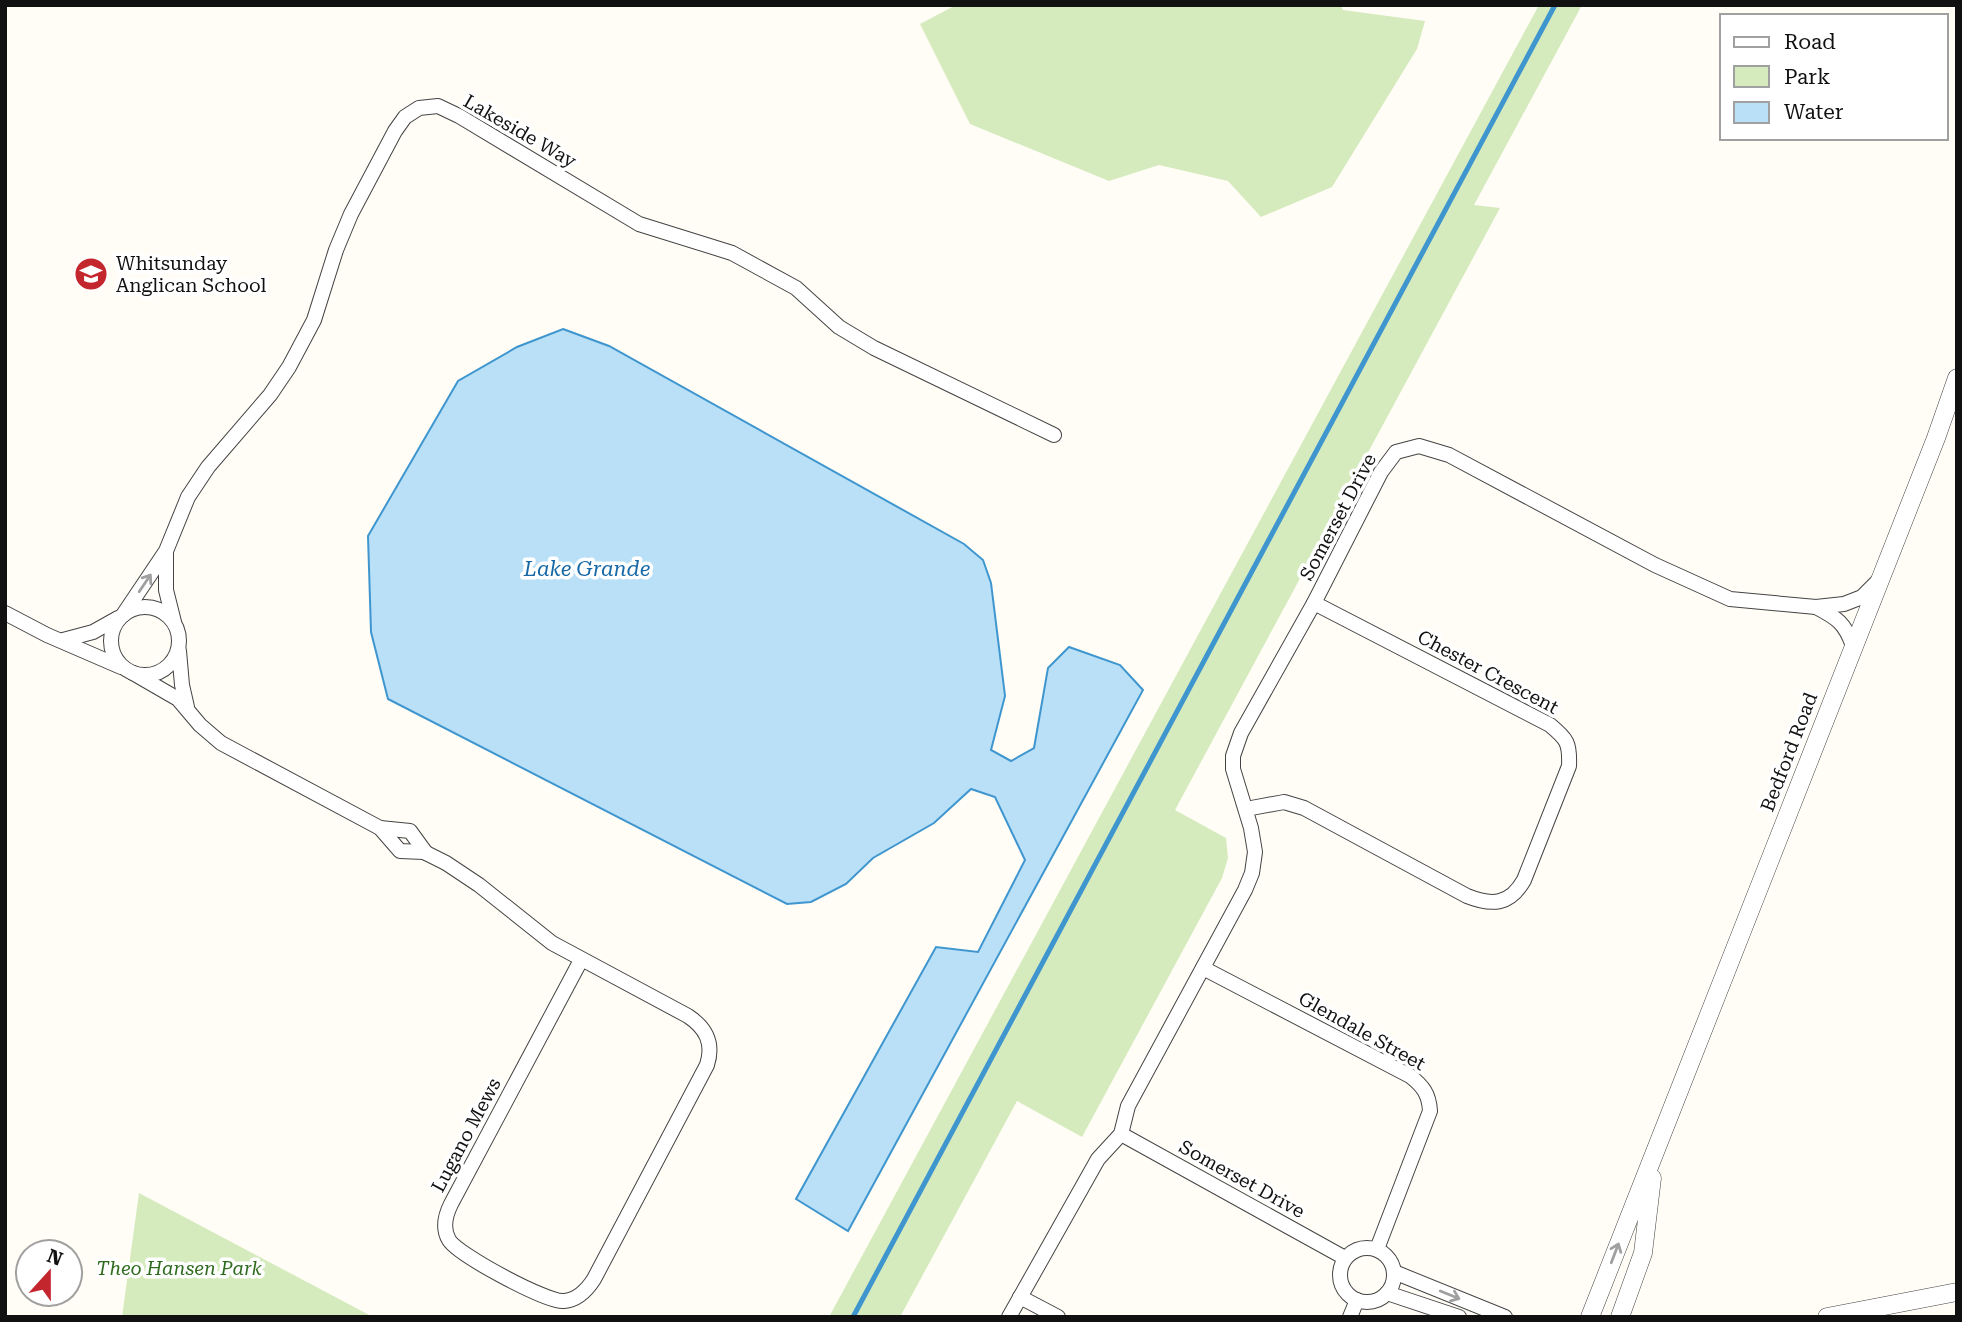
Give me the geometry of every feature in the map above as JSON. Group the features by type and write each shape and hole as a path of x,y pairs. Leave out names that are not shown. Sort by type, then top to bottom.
{"street":[{"name":"Lakeside Way","path":"122,616 166,551 188,497 208,467 270,395 289,367 314,320 336,250 351,214 395,131 405,117 419,107 438,106 459,116 639,224 732,253 796,288 839,327 874,348 1054,435"},
{"name":"Bedford Road","path":"1590,1317 1936,438 1956,380"},
{"name":"Somerset Drive","path":"1345,1258 1121,1134 1128,1106 1252,873 1255,852 1246,809 1233,769 1233,756 1241,733 1314,603 1381,472 1396,453 1419,446 1449,455 1655,565 1730,599 1816,607 1844,604 1862,597 1880,580"},
{"name":"Lakeside Way","path":"166,551 166,590 174,625"},
{"name":"Chester Crescent","path":"1246,809 1284,802 1304,808 1467,896 1485,903 1501,902 1517,893 1524,880 1569,766 1566,738 1550,725 1314,603"},
{"path":"1816,607 1836,618 1847,630 1853,646"},
{"path":"61,640 93,632 139,608 153,608 166,615 174,625 187,708"},
{"path":"5,613 163,688 221,743 380,828 400,851 426,853 466,875 540,934 581,960"},
{"path":"122,616 113,628 111,641 117,660 130,671 146,675 159,672 170,663 178,645"},
{"path":"380,828 408,830 426,853"},
{"name":"Lugano Mews","path":"581,960 688,1016 699,1024 709,1040 710,1053 705,1068 594,1279 585,1291 569,1300 552,1300 465,1255 453,1245 446,1232 445,1221 581,960"},
{"name":"Glendale Street","path":"1203,968 1410,1076 1427,1093 1430,1111 1377,1249"},
{"path":"1009,1317 1098,1159 1121,1134"},
{"name":"Bedford Road","path":"1620,1317 1643,1253 1650,1186 1659,1140"},
{"path":"1360,1248 1377,1249 1389,1259 1394,1272 1394,1280 1387,1293 1378,1300 1368,1302 1357,1300 1344,1290 1339,1273 1345,1258 1360,1248"},
{"path":"1394,1272 1505,1317"},
{"path":"1842,1316 1957,1292"},
{"path":"1387,1293 1459,1317"},
{"path":"1020,1297 1058,1317"},
{"path":"1350,1317 1357,1300"}],"green space":[{"path":"956,5 1341,5 1343,10 1425,21 1417,49 1332,187 1261,217 1228,181 1159,165 1109,181 970,124 920,24"},
{"path":"1539,5 1582,5 1474,205 1500,208 1175,810 1226,838 1228,858 1222,878 1082,1137 1017,1101 900,1317 829,1317"},
{"name":"Theo Hansen Park","path":"139,1193 373,1317 122,1317"}],"water":[{"name":"Lake Grande","path":"563,329 609,346 964,544 983,560 991,583 1005,696 991,750 1011,761 1034,748 1048,668 1069,647 1120,665 1143,690 848,1231 796,1199 936,947 978,952 1025,860 995,797 971,789 934,823 873,858 846,884 811,902 787,904 388,699 371,632 368,536 458,381 517,347"}],"waterway":[{"path":"853,1317 1555,5"}],"place":[{"name":"Whitsunday Anglican School","path":"91,274"}]}
